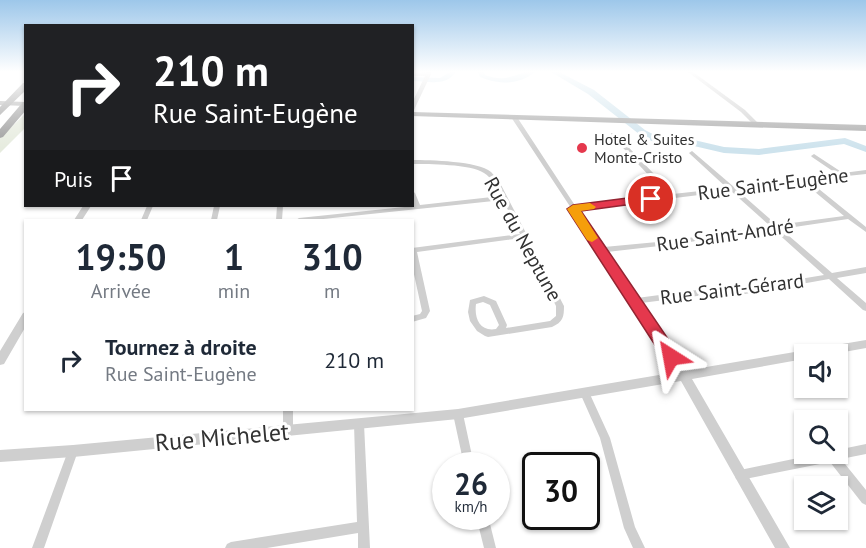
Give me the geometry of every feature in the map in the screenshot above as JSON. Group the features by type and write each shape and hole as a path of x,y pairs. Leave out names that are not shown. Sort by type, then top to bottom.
{"highway":[{"path":"0,135 24,105"},
{"path":"14,120 24,114"}],"main road":[{"path":"1,103 24,103"},
{"path":"414,112 866,128"}],"street":[{"path":"725,98 744,111 757,125"},
{"path":"514,117 684,375 783,548"},
{"path":"613,134 671,196"},
{"path":"692,153 866,308"},
{"path":"814,156 844,177"},
{"name":"Rue du Neptune","path":"414,162 434,162 483,169 497,183 522,236 560,306 561,314 552,324 499,332"},
{"name":"Rue Saint-Eugène","path":"573,209 803,179 844,177 866,172"},
{"path":"803,179 866,230"},
{"path":"414,198 418,208"},
{"path":"312,219 504,198"},
{"path":"351,207 352,216"},
{"name":"Rue Saint-André","path":"600,250 849,217"},
{"path":"414,250 522,236"},
{"path":"414,255 426,311 423,316 414,318"},
{"name":"Rue Saint-Gérard","path":"634,301 697,293 745,291 866,270"},
{"path":"484,298 493,303 503,325 499,332 488,334 477,328 471,309 475,300 484,298"},
{"path":"0,361 24,319"},
{"name":"Rue Michelet","path":"848,347 866,344"},
{"name":"Rue Michelet","path":"0,456 458,414 794,356"},
{"path":"585,393 606,438 630,528 639,548"},
{"path":"288,411 288,430"},
{"path":"458,414 466,452"},
{"path":"359,424 364,548"},
{"path":"848,453 866,449"},
{"path":"38,548 73,451"},
{"path":"740,475 794,464"},
{"path":"838,464 866,500"},
{"path":"231,548 362,527"},
{"path":"486,530 490,548"}],"shaded area":[{"path":"24,115 24,129 0,153 0,138"}],"waterway":[{"path":"598,98 642,132 660,142 694,143 724,150 759,152 845,141 866,149"}],"slow traffic":[{"path":"590,207 573,209 592,238"}],"place":[{"name":"Hotel & Suites Monte-Cristo","path":"582,148"}],"route":[{"path":"651,199 573,209 671,357"}]}
